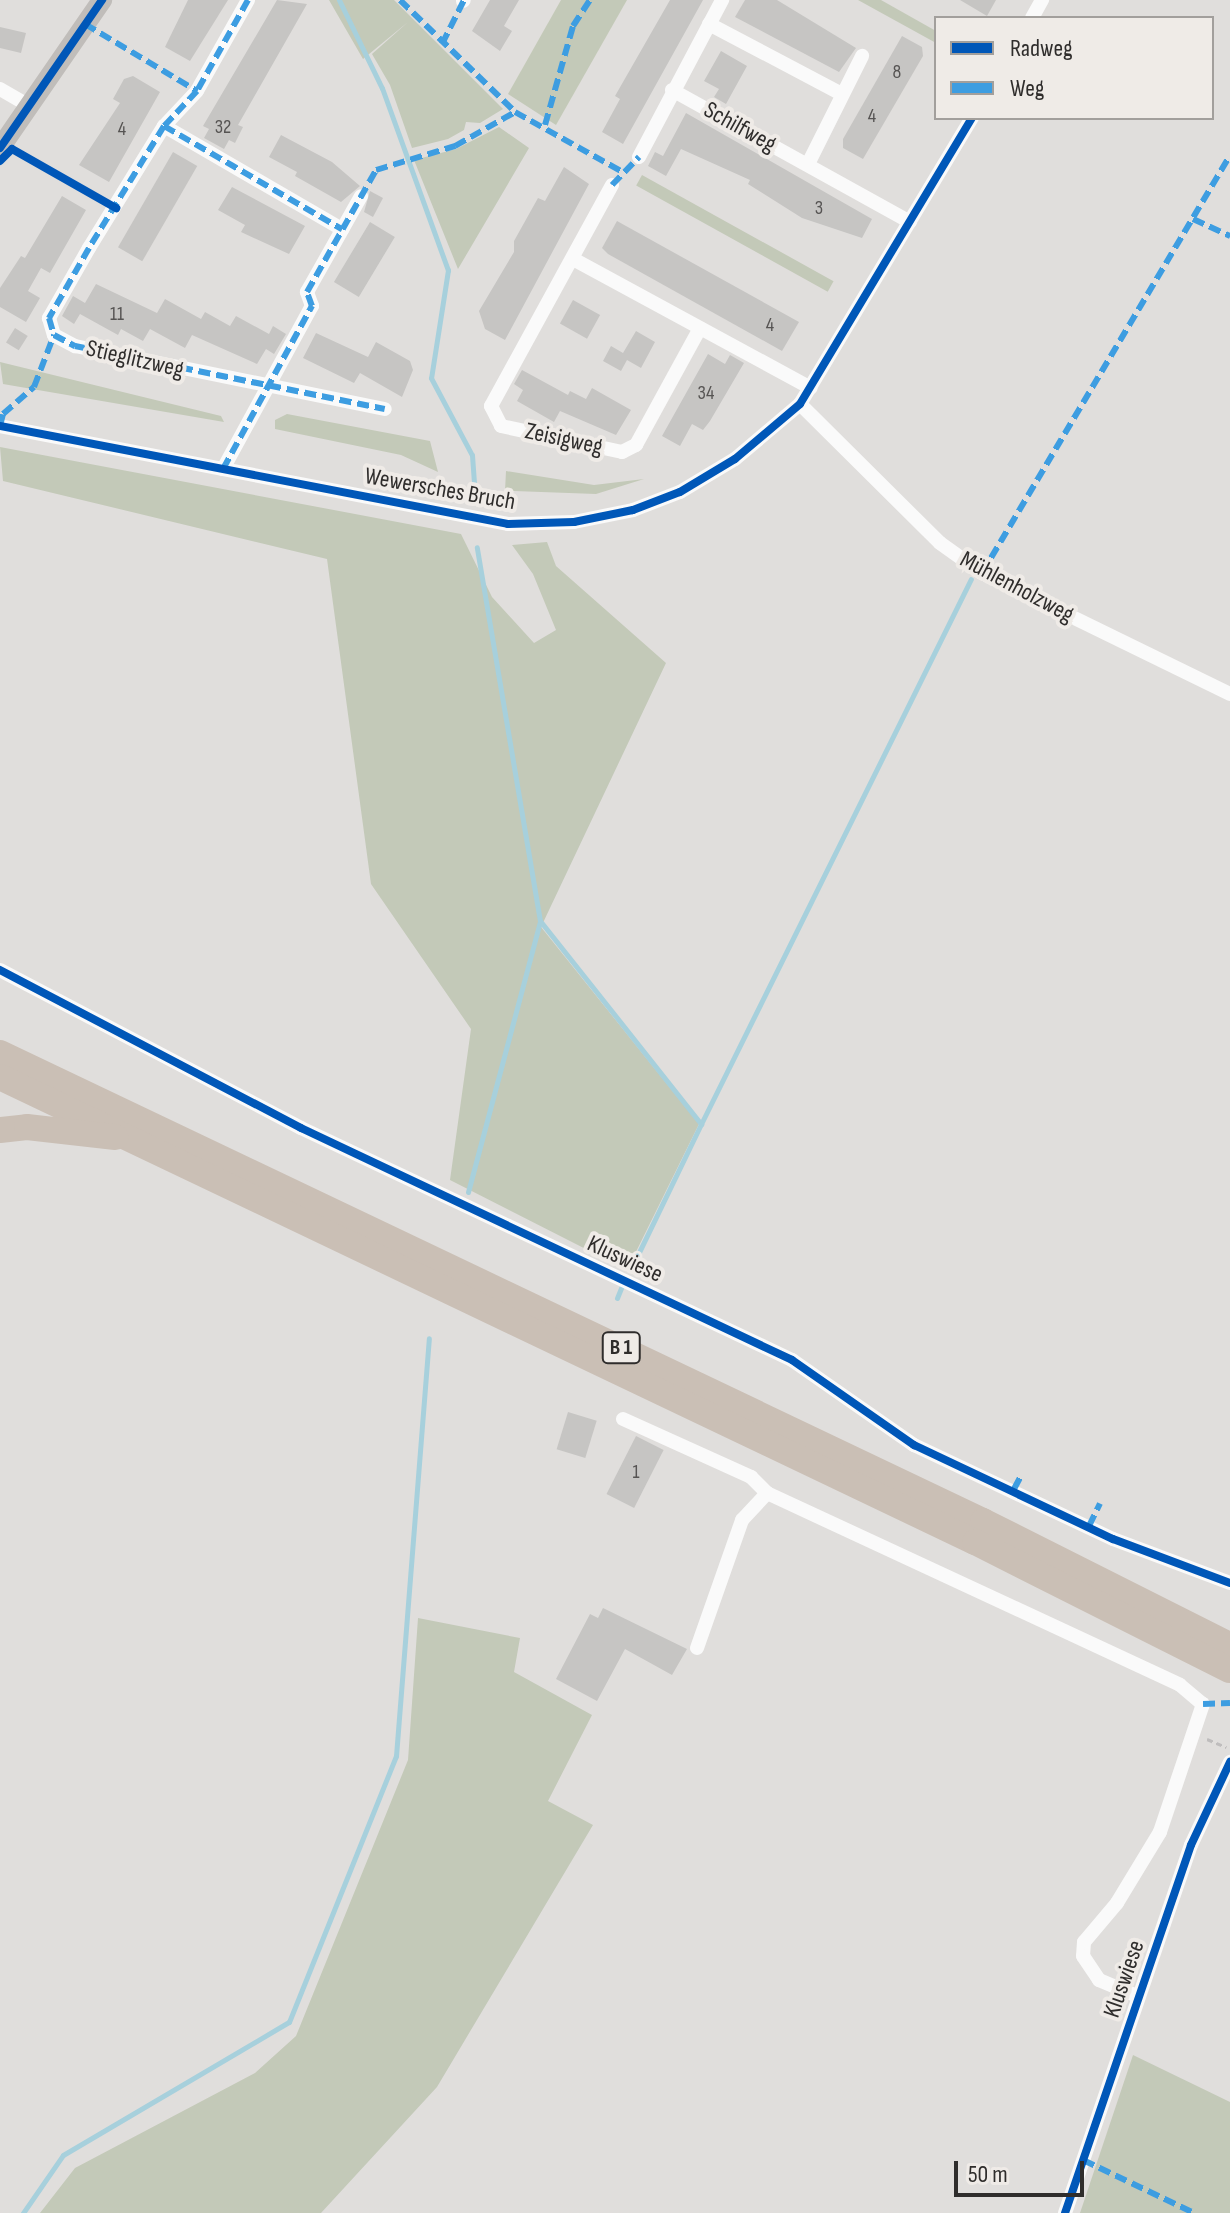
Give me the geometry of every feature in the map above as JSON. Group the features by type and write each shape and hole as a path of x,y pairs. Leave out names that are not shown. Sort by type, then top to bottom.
{"highway":[{"name":"B 1","path":"0,1053 983,1521 1230,1645"},
{"name":"B 1","path":"0,1077 961,1535 1230,1670"},
{"path":"0,1130 27,1127 131,1138"}],"street":[{"path":"0,148 102,0"},
{"name":"Stieglitzweg","path":"248,0 197,91 164,126 49,318 54,335 75,346 267,389 385,409"},
{"path":"639,157 722,0"},
{"path":"709,24 842,94"},
{"path":"808,164 862,56"},
{"path":"0,89 28,105"},
{"name":"Schilfweg","path":"672,90 910,222"},
{"name":"Wewersches Bruch","path":"0,426 508,524 574,522 633,510 680,492 735,459 800,404 971,120"},
{"path":"164,126 342,229"},
{"name":"Zeisigweg","path":"612,185 575,260 491,406 501,426 622,452 636,445 700,328"},
{"path":"223,469 312,306 307,292 361,196"},
{"path":"575,260 811,388"},
{"name":"Mühlenholzweg","path":"800,404 940,543 982,573 1230,694"},
{"name":"Kluswiese","path":"0,970 301,1128 792,1360 914,1445 1113,1539 1230,1583"},
{"name":"Kluswiese","path":"623,1419 751,1477 767,1493 1180,1685 1203,1704 1197,1734 1160,1832 1117,1903 1084,1942 1083,1956 1099,1980 1137,1996"},
{"path":"697,1648 742,1520 767,1493"},
{"name":"Kluswiese","path":"1065,2213 1191,1845 1230,1762"}],"path":[{"path":"1197,1734 1230,1749"}],"green space":[{"path":"329,0 394,0 503,109 480,123 466,122 464,130 448,139 412,148 390,85 372,54 408,22 363,59"},
{"path":"561,0 627,0 556,125 508,94"},
{"path":"858,0 881,0 934,30 934,42"},
{"path":"499,127 529,148 458,269 414,160 456,149"},
{"path":"642,175 834,281 828,292 636,185"},
{"path":"0,362 221,416 224,422 3,384"},
{"path":"287,414 430,441 438,472 401,455 275,429 275,420"},
{"path":"0,447 461,534 492,597 534,643 556,630 533,574 512,545 547,542 556,566 666,663 541,927 699,1124 627,1270 450,1180 471,1029 371,884 327,559 3,481"},
{"path":"506,471 594,485 644,479 596,494 505,491"},
{"path":"418,1618 520,1638 514,1672 592,1715 548,1801 593,1825 437,2087 321,2213 40,2213 75,2168 255,2073 296,2036 408,1760"},
{"path":"1133,2055 1230,2102 1230,2213 1080,2213"}],"building":[{"path":"188,0 228,0 190,61 165,47"},
{"path":"277,0 307,4 238,125 243,127 235,143 229,140 224,149 204,138 209,129 203,126"},
{"path":"490,0 519,0 504,26 512,31 500,51 472,31"},
{"path":"670,0 703,0 623,144 602,132 620,99 615,96"},
{"path":"745,0 777,0 856,48 839,72 735,17"},
{"path":"960,0 996,0 987,16"},
{"path":"0,27 26,33 21,53 0,48"},
{"path":"902,36 922,47 923,56 863,159 843,148 843,139"},
{"path":"721,51 747,66 726,104 714,97 719,89 704,81"},
{"path":"133,76 160,92 109,182 79,165 120,103 113,99 124,79"},
{"path":"686,113 872,219 862,238 802,218 748,184 750,180 681,149 666,176 648,166 655,152 663,156"},
{"path":"281,135 332,162 360,186 341,202 295,176 297,172 269,157"},
{"path":"173,152 197,166 142,261 118,247"},
{"path":"564,167 589,184 505,340 485,329 479,311 514,252 514,241 538,198 545,201"},
{"path":"232,187 305,226 289,254 241,232 245,225 218,210"},
{"path":"370,191 383,198 373,217 364,212"},
{"path":"62,196 86,210 50,273 41,268 28,291 40,298 26,322 0,307 0,288 21,256 25,258"},
{"path":"617,221 799,322 782,351 608,254 602,248"},
{"path":"370,222 395,237 359,297 334,282"},
{"path":"96,284 157,313 165,299 201,319 205,312 230,326 236,316 269,334 273,326 286,334 274,354 266,349 257,364 192,335 185,348 150,329 143,341 121,329 118,335 80,314 74,324 62,316 73,296 85,303"},
{"path":"573,300 600,315 587,339 560,324"},
{"path":"15,328 28,336 19,350 6,342"},
{"path":"636,331 655,342 641,368 627,360 621,371 603,361 611,346 623,353"},
{"path":"316,333 368,357 376,342 410,361 413,370 402,397 360,373 354,383 303,358"},
{"path":"708,354 725,364 730,355 744,363 710,421 703,430 692,424 680,446 662,436"},
{"path":"522,370 568,395 570,391 586,399 592,388 631,410 616,435 560,411 554,422 517,401 523,390 514,384"},
{"path":"568,1412 597,1421 585,1458 557,1449"},
{"path":"636,1436 664,1450 634,1508 606,1494"},
{"path":"603,1608 687,1649 672,1675 625,1649 597,1701 556,1679 590,1614 598,1618"}],"waterway":[{"path":"339,0 382,88 448,270 431,378 472,455 475,497"},
{"path":"468,1192 540,921 477,547"},
{"path":"701,1124 971,579"},
{"path":"541,922 701,1124 631,1269"},
{"path":"617,1298 621,1288"},
{"path":"23,2213 63,2155 289,2022 396,1756 429,1338"}],"marked path":[{"path":"248,0 197,91 164,126 89,248 49,318 54,335 75,346 385,409"},
{"path":"400,0 515,112 623,172"},
{"path":"442,44 464,0"},
{"path":"545,125 573,26 590,0"},
{"path":"85,24 197,91"},
{"path":"223,469 312,306 307,292 376,170 455,146 515,112"},
{"path":"164,126 342,229"},
{"path":"982,573 1230,156"},
{"path":"612,185 639,157"},
{"path":"1193,219 1230,236"},
{"path":"0,426 3,414 34,387 54,335"},
{"path":"1014,1489 1022,1474"},
{"path":"1089,1526 1100,1503"},
{"path":"1203,1704 1230,1703"},
{"path":"1083,2160 1194,2213"}],"cycle path":[{"path":"0,148 102,0"},
{"path":"0,426 508,524 574,522 633,510 680,492 735,459 800,404 971,120"},
{"path":"0,161 12,149 116,208"},
{"path":"0,970 301,1128 792,1360 914,1445 1113,1539 1230,1583"},
{"path":"1065,2213 1191,1845 1230,1762"}]}
